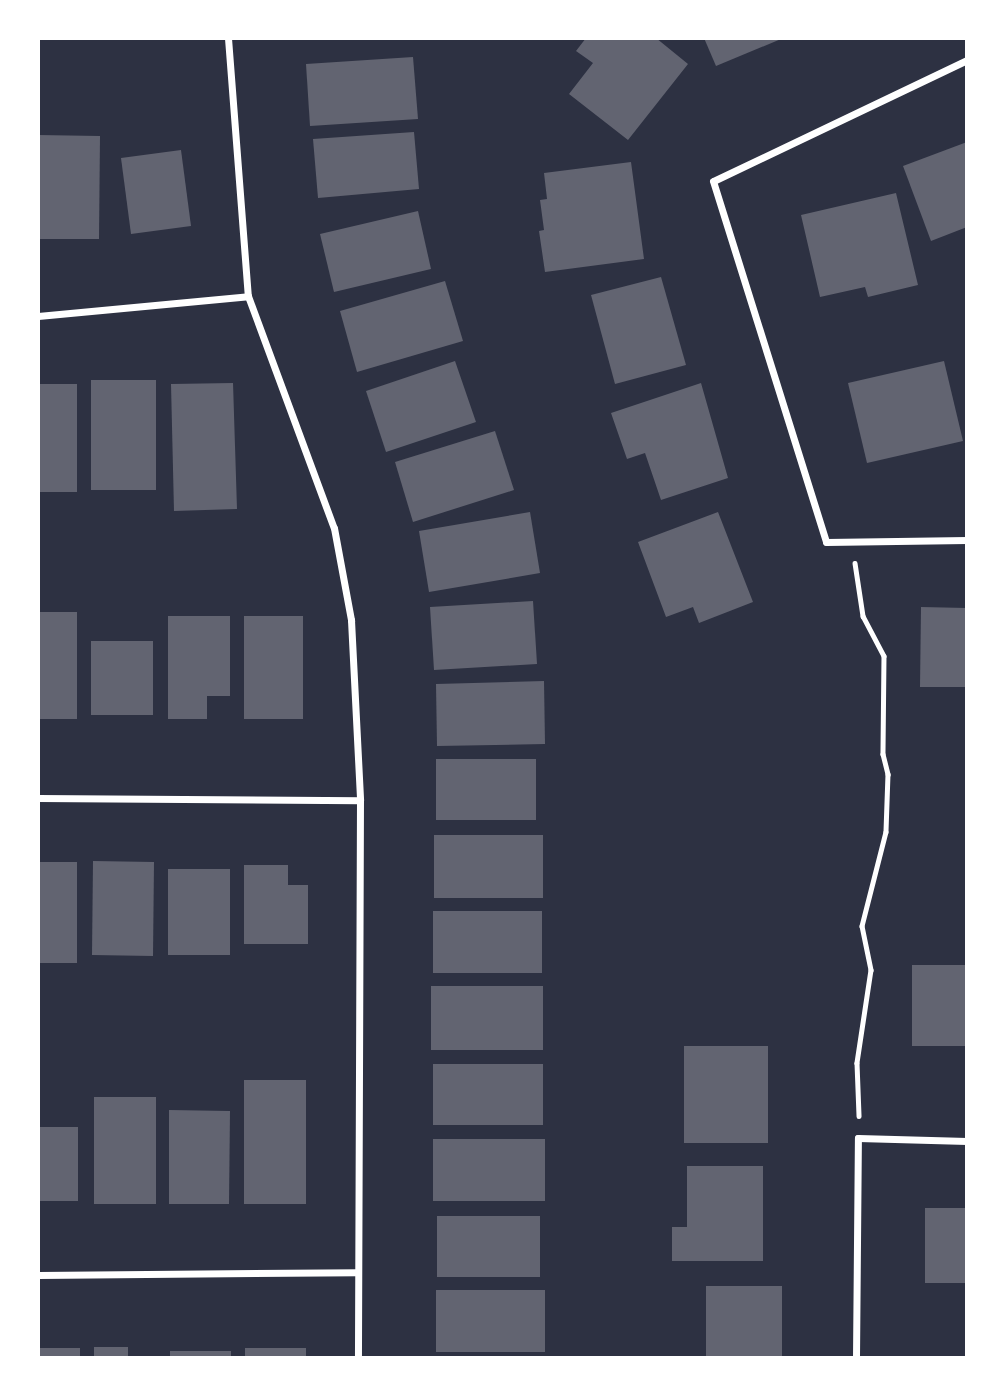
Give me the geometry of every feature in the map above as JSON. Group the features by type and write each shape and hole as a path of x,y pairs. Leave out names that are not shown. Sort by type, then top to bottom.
{"street":[{"path":"228,38 248,296 334,528 351,620 360,800 358,1357"},
{"path":"967,60 713,181 826,542 967,540"},
{"path":"38,316 248,296"},
{"path":"38,798 360,800"},
{"path":"856,1357 858,1138 967,1141"},
{"path":"38,1275 358,1272"}],"path":[{"path":"851,541 863,616 884,656 883,754 888,774 886,832 862,926 871,970 857,1063 861,1082 858,1138"}],"building":[{"path":"586,38 656,38 688,64 628,140 569,94 593,63 576,51"},
{"path":"704,38 781,38 781,39 716,66"},
{"path":"413,57 418,119 310,126 306,64"},
{"path":"414,132 419,189 318,198 313,139"},
{"path":"38,135 100,136 99,239 38,239"},
{"path":"967,142 967,227 931,241 903,166"},
{"path":"181,150 191,226 131,234 121,158"},
{"path":"631,162 644,259 545,272 539,231 544,230 540,200 547,199 544,173"},
{"path":"896,193 918,285 868,297 865,287 820,297 801,215"},
{"path":"418,211 431,269 334,292 320,234"},
{"path":"661,277 686,365 615,384 591,295"},
{"path":"445,281 463,341 357,372 340,311"},
{"path":"455,361 476,422 386,452 366,391"},
{"path":"944,361 963,441 867,463 848,383"},
{"path":"91,380 156,380 156,490 91,490"},
{"path":"233,383 237,509 174,511 171,384"},
{"path":"701,383 728,478 661,500 645,453 627,459 611,413"},
{"path":"38,384 77,384 77,492 38,492"},
{"path":"495,431 514,490 413,522 395,462"},
{"path":"530,512 540,573 429,592 419,531"},
{"path":"718,512 753,602 699,623 693,607 666,617 638,542"},
{"path":"533,601 537,664 434,670 430,607"},
{"path":"921,607 967,608 967,687 920,687"},
{"path":"38,612 77,612 77,719 38,719"},
{"path":"168,616 230,616 230,696 207,696 207,719 168,719"},
{"path":"244,616 303,616 303,719 244,719"},
{"path":"91,641 153,641 153,715 91,715"},
{"path":"544,681 545,744 437,746 436,684"},
{"path":"436,759 536,759 536,820 436,820"},
{"path":"434,835 543,835 543,898 434,898"},
{"path":"93,861 154,862 153,956 92,955"},
{"path":"38,862 77,862 77,963 38,963"},
{"path":"244,865 288,865 288,885 308,885 308,944 244,944"},
{"path":"168,869 230,869 230,955 168,955"},
{"path":"433,911 542,911 542,973 433,973"},
{"path":"912,965 967,965 967,1046 912,1046"},
{"path":"431,986 543,986 543,1050 431,1050"},
{"path":"684,1046 768,1046 768,1143 684,1143"},
{"path":"433,1064 543,1064 543,1125 433,1125"},
{"path":"244,1080 306,1080 306,1204 244,1204"},
{"path":"94,1097 156,1097 156,1204 94,1204"},
{"path":"169,1110 230,1111 229,1204 169,1204"},
{"path":"38,1127 78,1127 78,1201 38,1201"},
{"path":"433,1139 545,1139 545,1201 433,1201"},
{"path":"687,1166 763,1166 763,1261 672,1261 672,1227 687,1227"},
{"path":"925,1208 967,1208 967,1283 925,1283"},
{"path":"437,1216 540,1216 540,1277 437,1277"},
{"path":"706,1286 782,1286 782,1358 706,1358"},
{"path":"436,1290 545,1290 545,1352 436,1352"},
{"path":"94,1347 128,1347 128,1358 94,1358"},
{"path":"38,1348 80,1348 80,1358 38,1358"},
{"path":"245,1348 306,1348 306,1358 245,1358"},
{"path":"170,1351 231,1351 231,1358 170,1358"}]}
